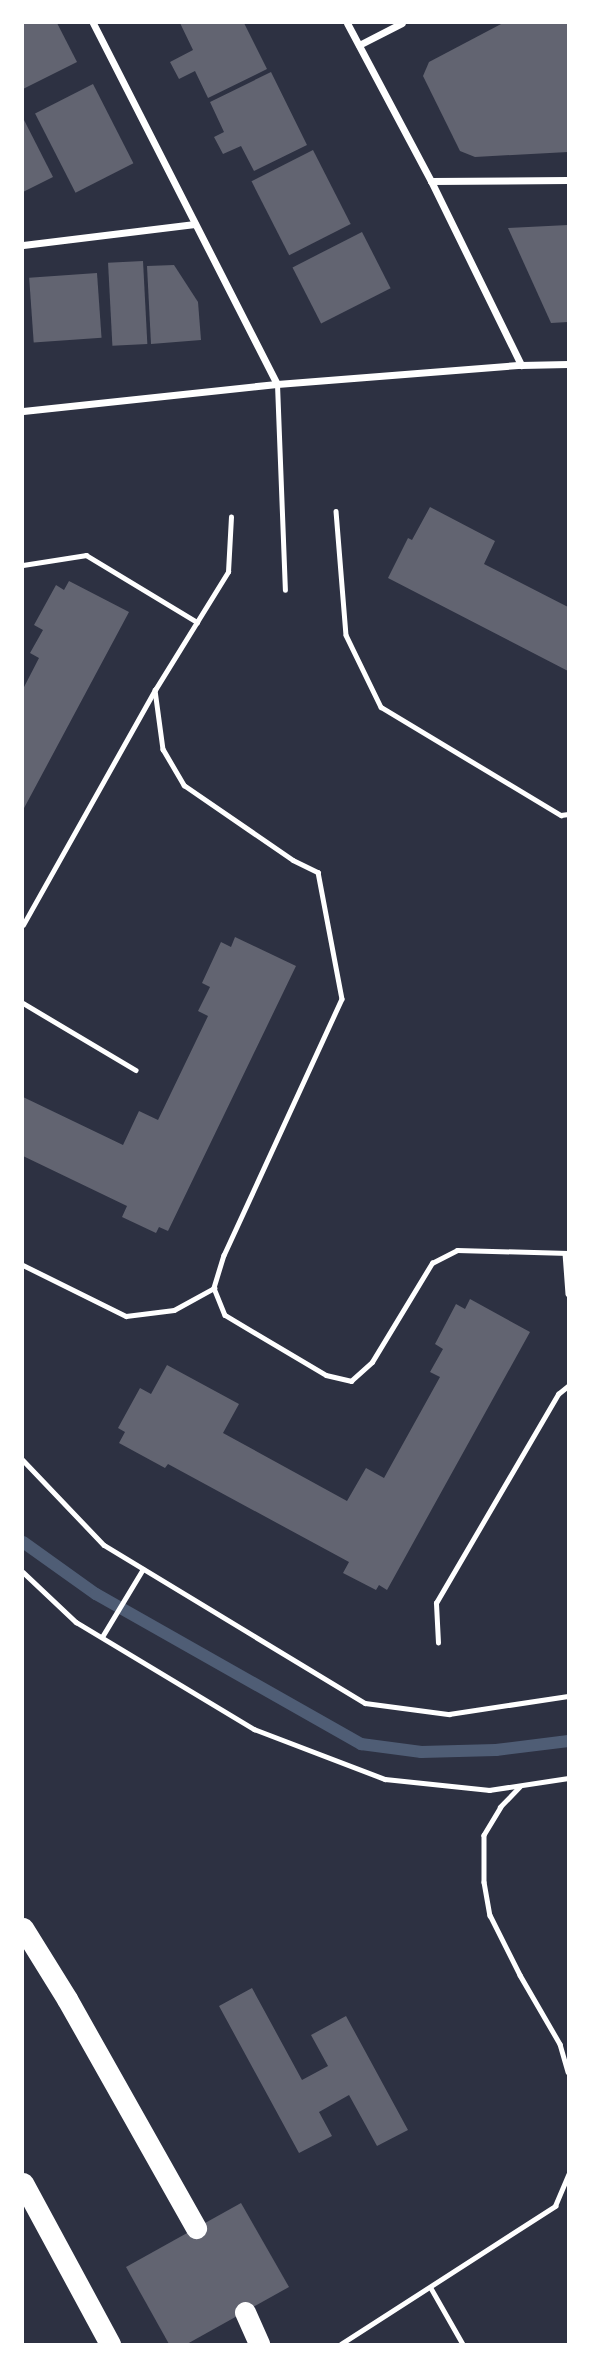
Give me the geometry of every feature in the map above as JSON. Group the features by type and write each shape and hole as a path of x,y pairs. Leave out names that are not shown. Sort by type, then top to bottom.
{"highway":[{"path":"23,1928 67,1999 196,2228"},
{"path":"23,2183 110,2344"},
{"path":"244,2312 259,2344"}],"street":[{"path":"93,23 277,384"},
{"path":"347,23 431,181 521,365"},
{"path":"359,45 402,23"},
{"path":"431,181 568,180"},
{"path":"23,245 195,224"},
{"path":"23,411 277,384 521,365 568,364"}],"lane":[{"path":"277,384 285,590"}],"path":[{"path":"336,511 346,635 381,707 561,815 568,814"},
{"path":"23,925 155,690 228,572 230,517"},
{"path":"23,565 86,555 197,622"},
{"path":"155,690 163,749 184,785 293,860 318,872 342,999 224,1255 214,1288 225,1315 326,1376 351,1381 372,1362 432,1264 457,1250 567,1253 568,1294"},
{"path":"23,1003 136,1070"},
{"path":"23,1265 127,1316 174,1310 214,1288"},
{"path":"438,1643 436,1604 558,1394 568,1386"},
{"path":"23,1461 104,1545 365,1703 449,1714 568,1696"},
{"path":"102,1637 143,1569"},
{"path":"23,1572 76,1622 254,1728 385,1779 489,1790 568,1778"},
{"path":"520,1786 501,1807 484,1835 484,1882 490,1915 520,1975 560,2044 568,2073"},
{"path":"341,2344 555,2206 568,2175"},
{"path":"431,2288 463,2344"}],"building":[{"path":"23,23 57,23 77,62 23,89"},
{"path":"180,23 244,23 267,69 208,98 195,71 179,79 170,62 193,50"},
{"path":"503,23 568,23 568,152 475,157 460,151 423,76 429,62"},
{"path":"271,72 307,145 254,171 241,146 223,154 214,137 224,132 210,102"},
{"path":"93,84 133,163 75,193 35,114"},
{"path":"23,118 53,177 23,192"},
{"path":"313,150 351,224 289,255 252,181"},
{"path":"568,225 568,322 551,323 508,228"},
{"path":"362,232 391,288 321,324 293,267"},
{"path":"143,261 147,344 112,346 108,263"},
{"path":"174,265 198,302 201,340 151,344 147,266"},
{"path":"97,273 102,338 34,343 29,278"},
{"path":"430,507 495,541 484,564 568,607 568,671 388,578 408,538 412,540"},
{"path":"69,581 129,612 23,810 23,689 39,658 30,653 43,630 34,625 56,585 64,590"},
{"path":"235,937 296,966 168,1231 159,1227 156,1233 122,1217 127,1206 23,1156 23,1097 123,1145 139,1111 158,1120 208,1016 198,1011 210,987 202,983 221,942 231,947"},
{"path":"470,1299 530,1332 387,1590 379,1585 376,1590 343,1573 349,1562 168,1464 165,1468 119,1443 125,1432 118,1428 140,1388 151,1394 167,1365 239,1404 223,1433 347,1501 366,1468 384,1478 440,1377 430,1372 443,1349 435,1344 456,1304 465,1309"},
{"path":"252,1988 302,2080 328,2066 311,2035 346,2016 408,2130 377,2146 349,2095 319,2112 332,2136 299,2153 219,2006"},
{"path":"241,2203 289,2287 187,2344 169,2344 126,2267"}],"waterway":[{"path":"23,1542 96,1594 361,1744 421,1752 496,1750 568,1741"}]}
